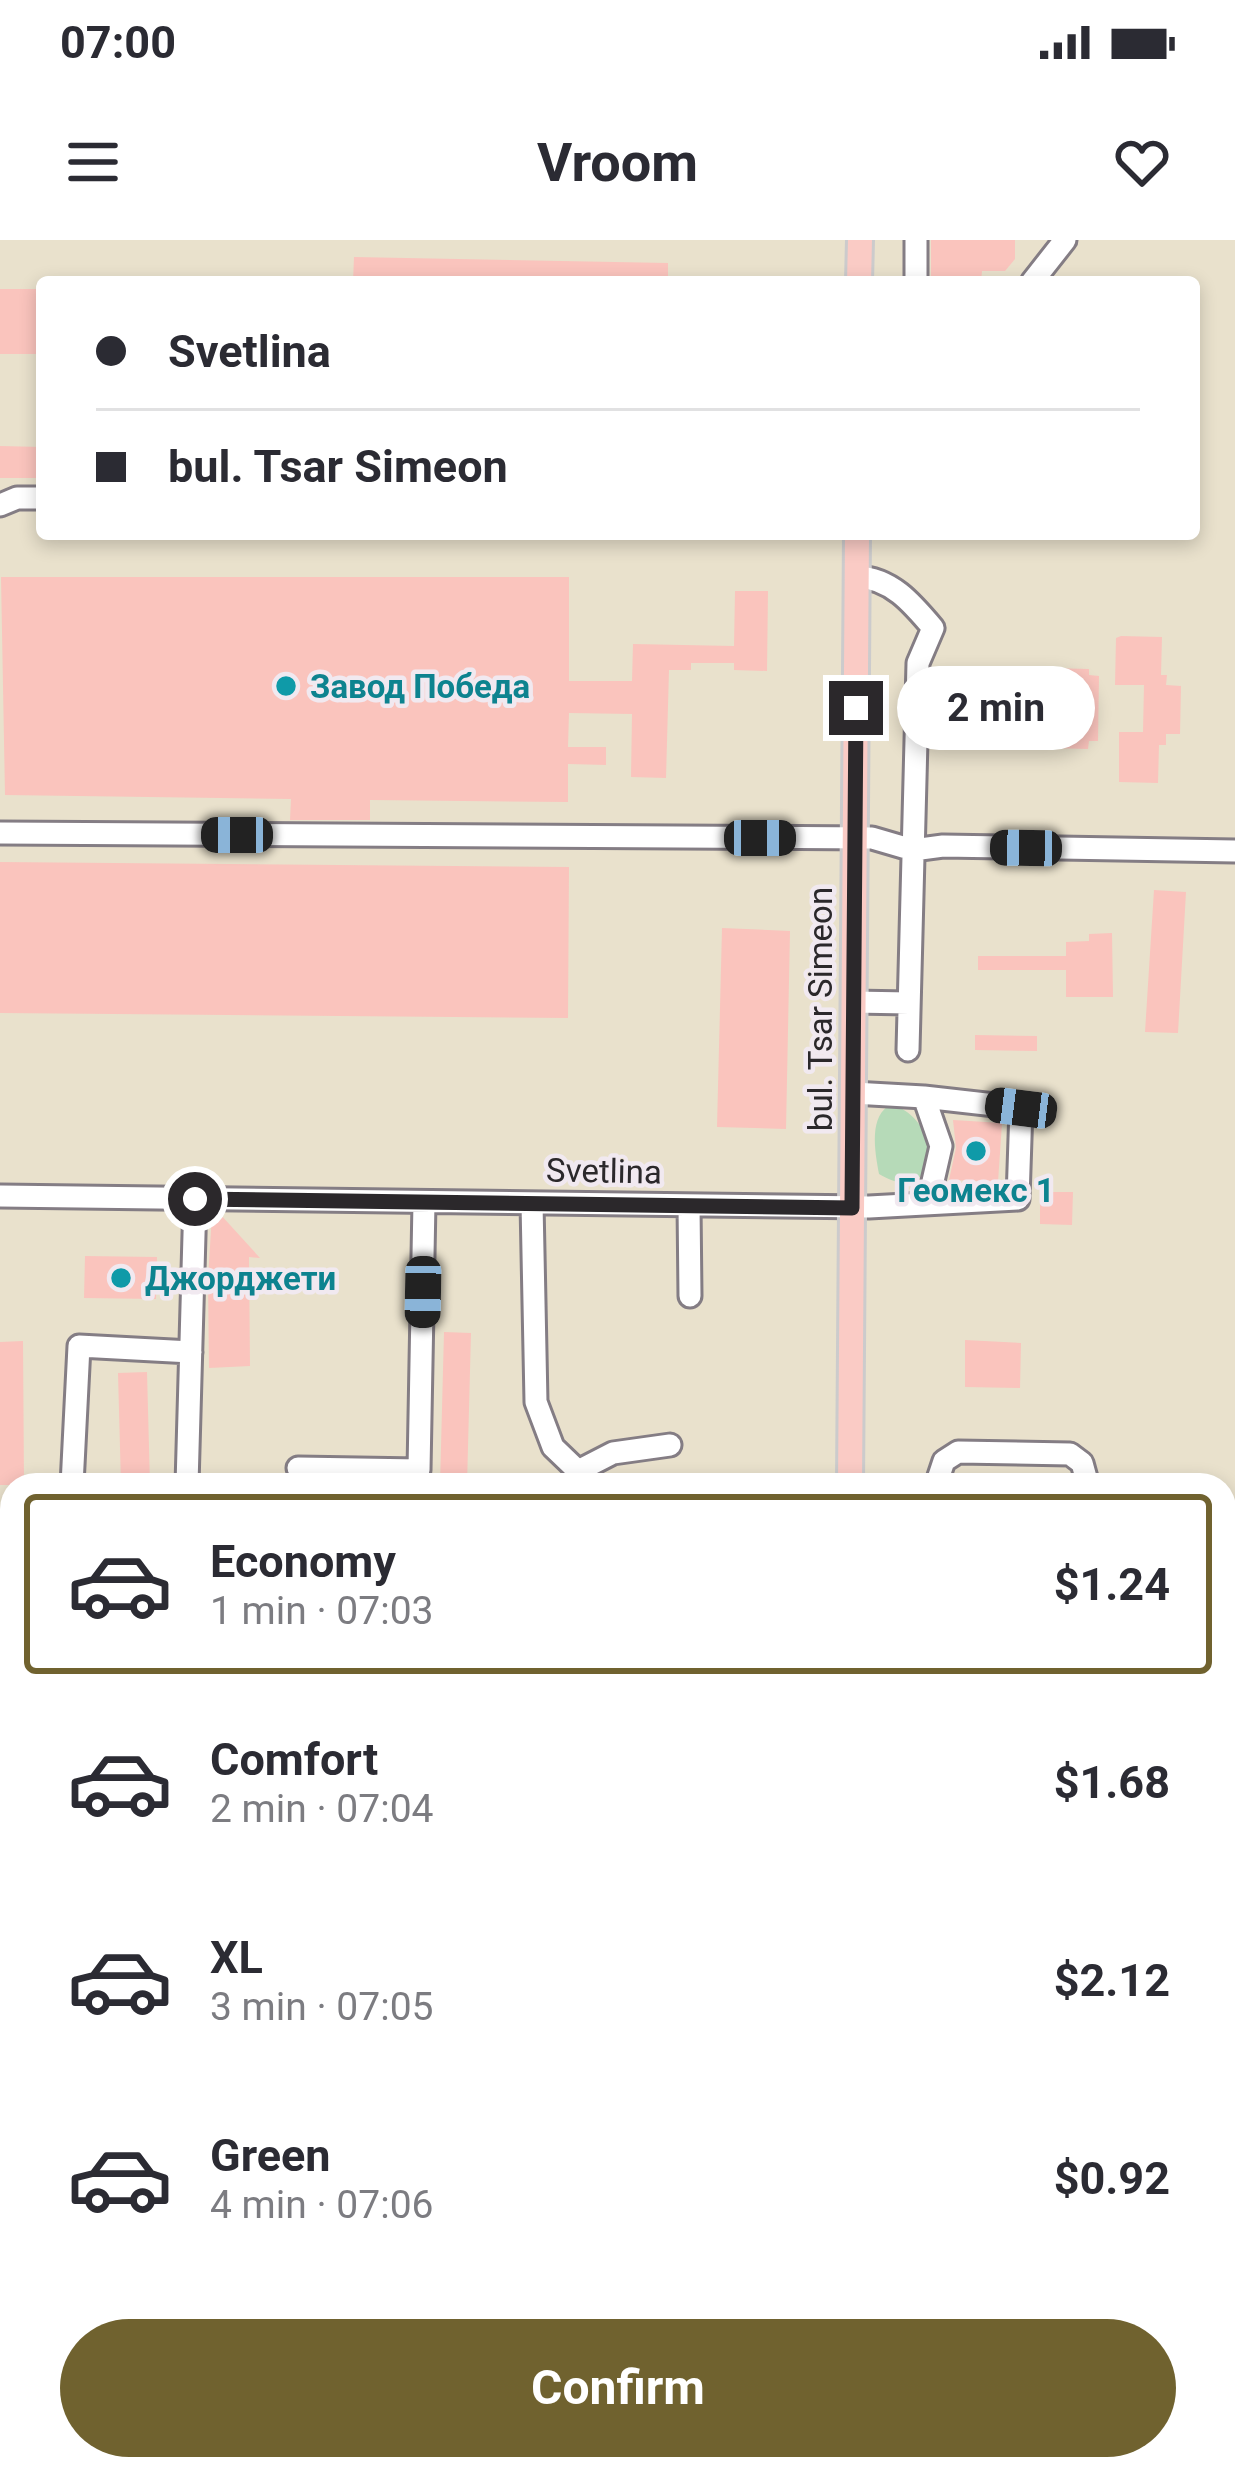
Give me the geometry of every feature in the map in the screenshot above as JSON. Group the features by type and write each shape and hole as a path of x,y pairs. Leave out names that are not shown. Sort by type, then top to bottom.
{"main road":[{"path":"859,276 860,240"},
{"name":"bul. Tsar Simeon","path":"850,1473 857,540"}],"street":[{"path":"916,240 916,276"},
{"path":"1037,276 1065,240"},
{"path":"0,505 17,498 36,498"},
{"path":"857,577 874,578 894,589 933,628 918,663 908,1050"},
{"path":"916,726 941,706 997,708"},
{"path":"0,833 872,838 913,850 943,846 1235,851"},
{"path":"853,1002 909,1003"},
{"path":"853,1093 923,1097 940,1145 928,1203"},
{"name":"Svetlina","path":"0,1196 852,1208 1018,1198 1021,1108 923,1097"},
{"path":"187,1473 195,1199"},
{"path":"298,1468 419,1471 424,1202"},
{"path":"532,1203 536,1402 554,1447 574,1473"},
{"path":"689,1205 690,1296"},
{"path":"73,1473 79,1346 191,1352"},
{"path":"585,1473 613,1453 670,1445"},
{"path":"940,1473 944,1462 958,1452 1070,1454 1082,1463 1085,1473"}],"shaded area":[{"path":"0,240 1235,240 1235,1473 0,1473"}],"green space":[{"path":"892,1104 910,1115 928,1145 929,1160 913,1181 898,1182 879,1174 876,1125"}],"building":[{"path":"931,240 1015,240 1015,259 1005,271 931,276"},
{"path":"354,257 668,263 668,276 353,276"},
{"path":"0,289 36,289 36,354 0,354"},
{"path":"0,446 36,447 36,478 0,478"},
{"name":"Завод Победа","path":"1,577 569,577 569,681 632,681 633,644 734,646 735,591 768,591 767,671 734,670 734,663 691,663 691,670 669,670 666,778 631,777 632,714 569,713 568,747 606,747 606,765 568,764 568,802 370,800 370,820 290,820 291,799 5,795"},
{"path":"1162,637 1161,675 1167,675 1166,685 1181,686 1180,734 1166,734 1166,745 1159,745 1158,783 1119,782 1119,732 1143,732 1144,685 1115,685 1116,638"},
{"path":"1050,668 1089,669 1089,675 1099,676 1098,741 1089,741 1088,749 1049,748 1049,732 1026,732 1027,683 1050,683"},
{"path":"0,862 569,867 568,1018 0,1013"},
{"path":"1154,890 1186,892 1178,1033 1145,1032"},
{"path":"722,928 790,931 786,1129 717,1127"},
{"path":"1112,933 1113,997 1066,997 1066,970 978,970 978,956 1066,956 1066,942"},
{"path":"975,1035 1037,1036 1037,1051 975,1050"},
{"name":"Геомекс 1","path":"953,1120 1002,1123 998,1182 949,1180 956,1148"},
{"path":"1040,1192 1073,1192 1072,1225 1040,1224"},
{"path":"212,1214 220,1214 260,1258 249,1257 250,1366 209,1368"},
{"name":"Джорджети","path":"85,1256 157,1257 156,1299 84,1298"},
{"path":"444,1332 471,1333 467,1473 440,1473"},
{"path":"965,1340 1021,1343 1020,1388 965,1387"},
{"path":"23,1341 24,1473 0,1473 0,1342"},
{"path":"147,1372 150,1473 121,1473 118,1373"}],"place":[{"name":"Завод Победа","path":"286,686"},
{"name":"Геомекс 1","path":"976,1151"},
{"name":"Джорджети","path":"121,1278"}],"route":[{"path":"195,1199 852,1208 856,708"}]}
